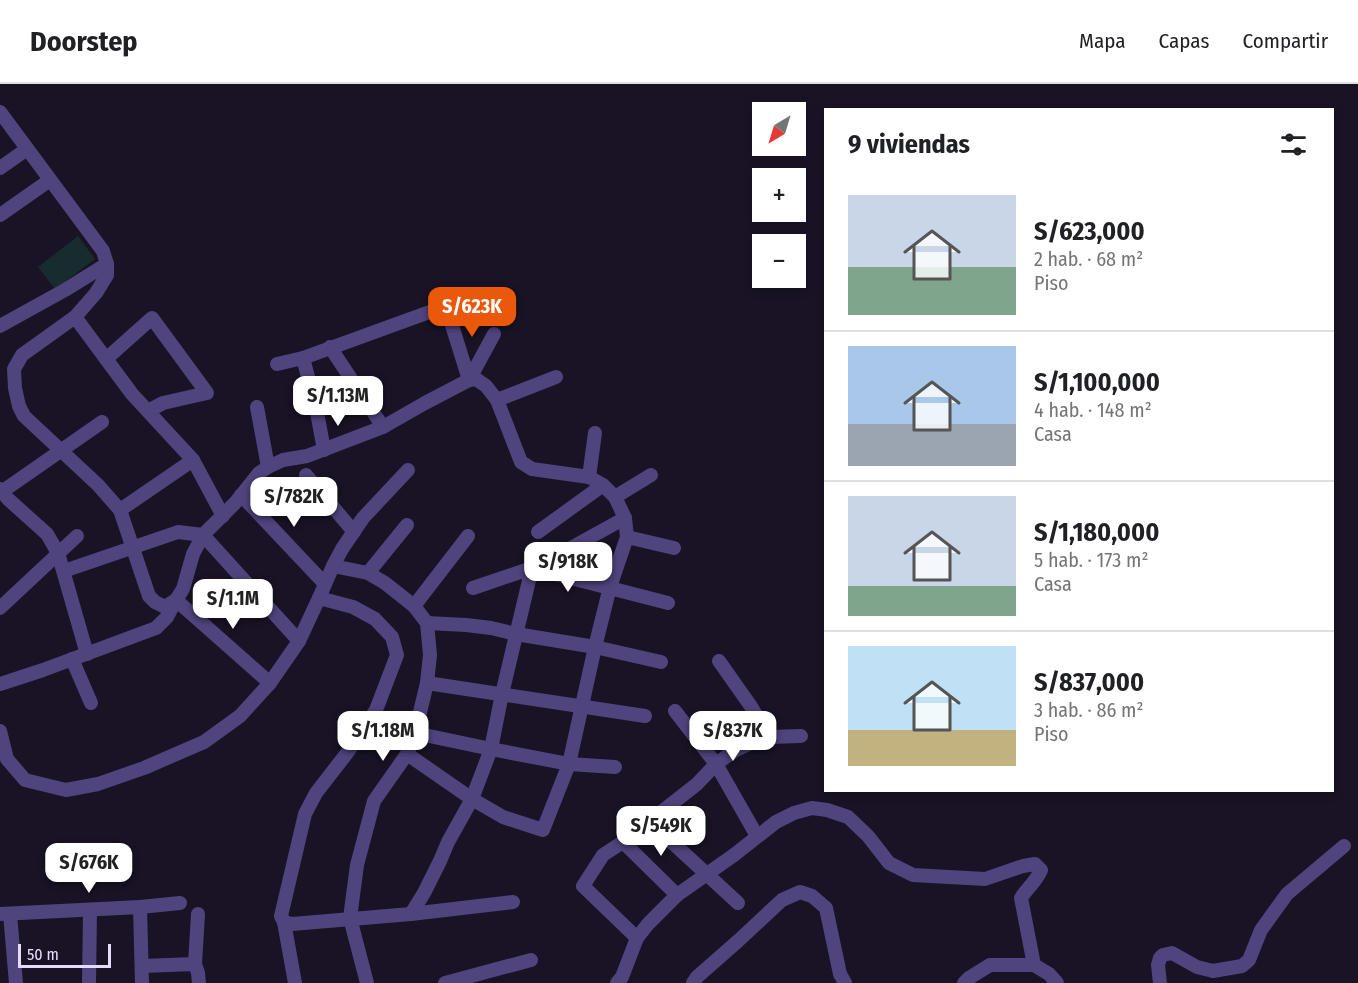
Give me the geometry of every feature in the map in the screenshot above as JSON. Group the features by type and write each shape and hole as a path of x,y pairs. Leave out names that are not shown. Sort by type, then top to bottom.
{"street":[{"path":"0,112 103,251 107,264 106,275 96,293 75,317 22,355 14,369 19,406 24,416 98,485 120,510 149,596 165,607 176,600"},
{"path":"0,168 27,149"},
{"path":"0,215 50,180"},
{"path":"0,326 107,264"},
{"path":"277,364 303,358 446,306 469,380"},
{"path":"75,317 132,394 193,460 223,516"},
{"path":"106,359 152,318 207,393 164,403 148,411"},
{"path":"469,380 494,334"},
{"path":"330,347 382,427"},
{"path":"303,358 324,450"},
{"path":"497,400 556,377"},
{"path":"0,684 156,628 167,617 183,589 193,554 203,535 235,503 259,473 268,467 283,460 307,456 382,427 469,380 476,379 486,386 497,400 521,462 532,469 589,477 603,485 615,497 625,518 627,537 610,587 569,764 543,830 503,817 472,799 408,754"},
{"path":"257,407 268,467"},
{"path":"87,654 58,553 47,534 1,491 102,422"},
{"path":"589,477 595,433"},
{"path":"120,510 193,460"},
{"path":"0,731 7,759 25,780 66,790 98,784 144,768 204,742 240,716 270,683 299,641 342,549 363,518 408,470"},
{"path":"306,474 354,532"},
{"path":"615,497 651,475"},
{"path":"538,532 603,485"},
{"path":"241,495 325,584"},
{"path":"560,554 625,518"},
{"path":"368,573 407,525"},
{"path":"64,572 178,532 203,535 299,641"},
{"path":"0,608 77,536"},
{"path":"414,606 468,536"},
{"path":"627,537 674,548"},
{"path":"333,566 368,573 414,606 427,623 430,655 415,733 408,754 374,801 357,864 350,918 367,983"},
{"path":"411,914 472,799 491,749 532,568"},
{"path":"473,588 532,568 668,603"},
{"path":"295,983 282,915 305,814 316,793 376,710 397,655 392,637 375,619 353,607 319,598"},
{"path":"176,600 270,683"},
{"path":"427,623 483,627 595,646 661,662"},
{"path":"72,659 91,704"},
{"path":"719,661 770,737"},
{"path":"426,683 645,716"},
{"path":"675,711 716,764 757,836"},
{"path":"415,733 569,764 615,767"},
{"path":"637,938 583,886 603,855 697,784 716,764 734,751 770,737 801,736"},
{"path":"617,983 622,977 637,938 677,895 776,822 794,813 812,808 848,817 868,836 889,863 913,875 986,879 1035,864 1041,870 1037,879 1027,888 1021,898 1034,966"},
{"path":"649,821 738,903"},
{"path":"623,842 677,895"},
{"path":"1160,983 1158,965 1160,958 1172,953 1197,967 1213,971 1242,966 1249,960 1262,930 1287,894 1344,846"},
{"path":"693,983 782,900 800,892 812,896 826,908 840,974 845,983"},
{"path":"284,922 292,924 411,914 513,902"},
{"path":"16,983 5,914 180,903"},
{"path":"140,907 142,983"},
{"path":"89,983 90,910"},
{"path":"198,914 195,964 199,983"},
{"path":"445,983 531,960"},
{"path":"142,966 195,964"},
{"path":"964,983 990,965 1034,966 1049,974 1057,983"}],"green space":[{"path":"78,236 95,259 55,289 38,267"}]}
